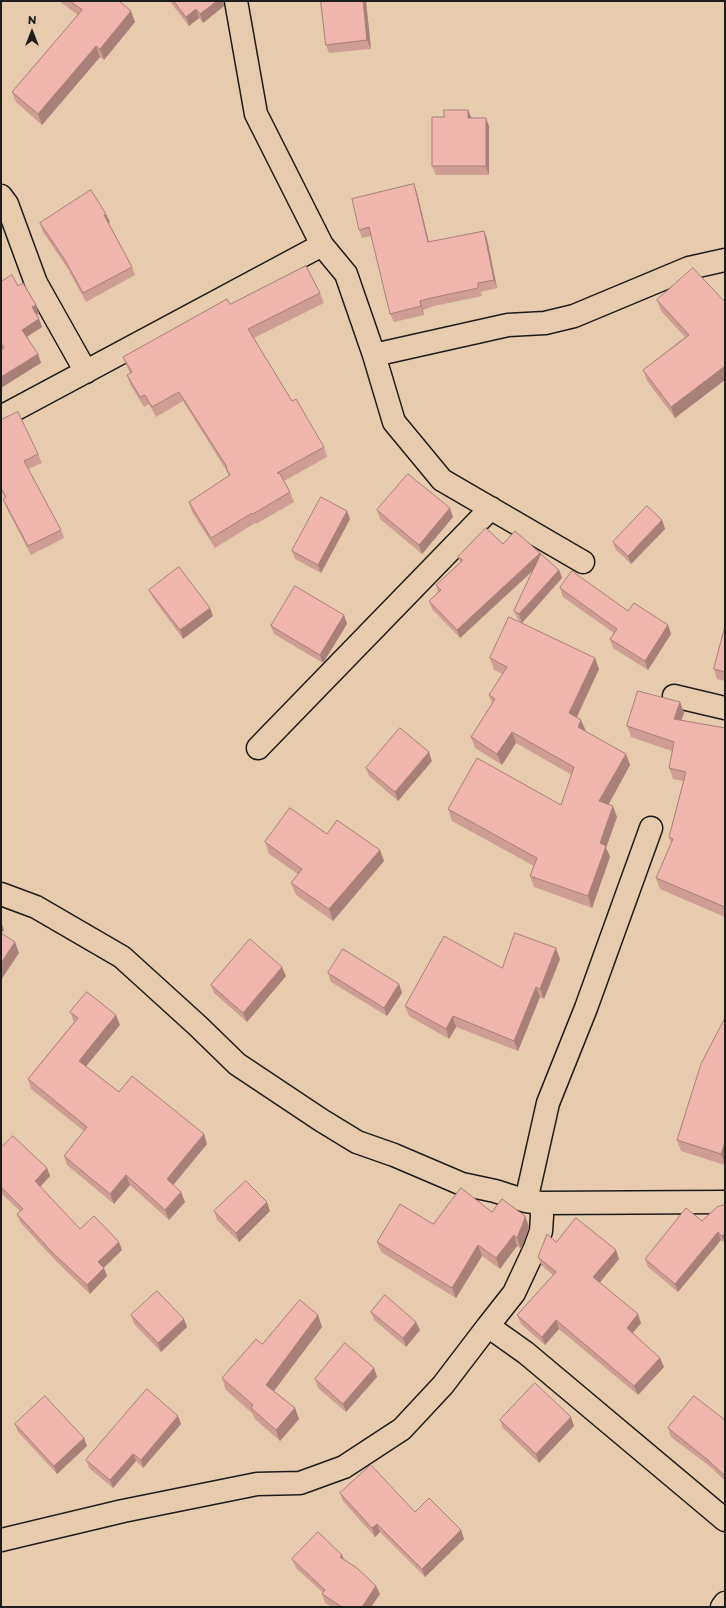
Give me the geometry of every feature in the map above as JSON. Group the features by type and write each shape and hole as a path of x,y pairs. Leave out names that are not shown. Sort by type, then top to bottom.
{"street":[{"path":"236,1 256,114 322,245 346,274 374,355 394,422 442,480 583,562"},
{"path":"1,196 7,204 36,283 86,372"},
{"path":"1,417 322,245"},
{"path":"374,355 508,325 545,323 574,316 689,268 725,260"},
{"path":"258,748 491,508"},
{"path":"674,696 725,708"},
{"path":"1,1540 123,1511 257,1484 300,1483 344,1467 402,1429 443,1385 514,1293 535,1248 541,1231 542,1216 534,1202 548,1103 586,1008 651,828"},
{"path":"1,894 36,906 122,957 198,1026 237,1064 321,1120 351,1138 462,1184 534,1202 725,1202"},
{"path":"488,1326 526,1353 725,1520"},
{"path":"722,1607 725,1603"}],"building":[{"path":"70,1 119,1 131,11 100,49 96,46 38,114 12,92 82,10"},
{"path":"174,1 217,1 200,14 196,9 186,17"},
{"path":"321,1 363,1 367,40 326,45"},
{"path":"444,110 468,110 468,118 486,118 486,166 432,166 432,117 444,117"},
{"path":"414,184 428,242 484,231 494,280 478,283 478,288 420,301 421,306 390,314 369,227 359,230 352,199"},
{"path":"91,190 106,214 104,215 132,267 83,293 65,260 40,223"},
{"path":"306,266 320,293 248,329 292,401 296,399 324,447 277,473 280,474 290,492 211,538 189,502 230,475 226,468 227,467 179,392 152,407 145,395 140,397 127,375 132,372 123,357 227,299 230,304"},
{"path":"693,268 725,302 725,366 671,407 643,370 689,335 657,300"},
{"path":"12,275 18,286 23,283 36,305 32,307 39,319 22,330 38,354 1,377 1,350 4,348 1,343 1,282"},
{"path":"18,412 38,454 24,461 61,530 28,546 3,499 6,497 1,488 1,420"},
{"path":"408,474 450,508 419,545 377,510"},
{"path":"321,497 347,511 318,565 292,551"},
{"path":"647,506 662,520 628,556 613,542"},
{"path":"486,528 503,544 515,531 540,553 457,630 429,601 441,590 436,585 463,560 458,557"},
{"path":"541,554 559,570 519,614 514,611"},
{"path":"179,567 210,608 180,630 149,590"},
{"path":"572,571 628,611 634,603 668,625 645,661 610,639 617,629 560,588"},
{"path":"295,586 344,615 320,655 271,626"},
{"path":"509,617 595,658 569,713 581,720 578,727 626,754 599,801 613,806 600,843 606,846 588,896 530,876 537,858 448,809 477,758 561,805 574,767 512,732 497,754 471,737 495,699 489,695 507,667 490,658"},
{"path":"725,626 725,672 714,669"},
{"path":"638,691 680,702 674,719 725,728 725,907 656,878 673,839 669,837 686,772 669,768 674,742 627,726"},
{"path":"400,728 429,752 395,792 366,768"},
{"path":"290,808 327,834 337,820 380,850 329,909 291,883 302,869 265,842"},
{"path":"1,933 15,942 1,963"},
{"path":"515,933 556,948 540,989 536,987 514,1041 453,1016 446,1029 405,1006 444,936 502,968"},
{"path":"250,939 282,967 243,1013 211,985"},
{"path":"343,949 399,984 384,1008 328,973"},
{"path":"87,992 116,1015 79,1061 119,1092 132,1076 204,1134 167,1179 181,1192 165,1210 126,1175 110,1194 64,1156 87,1127 28,1079 78,1018 70,1012"},
{"path":"725,1018 725,1142 721,1154 677,1140 701,1064"},
{"path":"13,1136 47,1168 35,1181 80,1229 94,1216 119,1242 98,1262 104,1268 87,1285 52,1252 17,1214 23,1209 1,1187 1,1148"},
{"path":"246,1181 267,1202 236,1233 214,1211"},
{"path":"461,1188 492,1212 502,1199 525,1216 525,1218 517,1238 514,1235 496,1258 478,1245 452,1288 377,1242 400,1204 433,1224"},
{"path":"725,1205 725,1233 722,1236 718,1232 675,1284 645,1259 686,1208 702,1221 717,1207"},
{"path":"576,1218 616,1250 593,1277 638,1314 627,1328 660,1358 634,1386 556,1320 542,1337 517,1315 556,1272 538,1257 547,1234 556,1242"},
{"path":"157,1291 184,1319 158,1343 131,1315"},
{"path":"385,1295 416,1322 403,1338 371,1312"},
{"path":"300,1300 318,1315 266,1385 295,1408 276,1430 251,1408 253,1405 222,1378 256,1339 262,1344"},
{"path":"345,1343 374,1368 343,1404 315,1379"},
{"path":"535,1383 571,1417 536,1454 500,1420"},
{"path":"147,1389 178,1416 141,1460 133,1454 110,1480 86,1460"},
{"path":"45,1396 84,1438 54,1466 15,1424"},
{"path":"694,1396 725,1420 725,1476 708,1460 668,1428"},
{"path":"371,1465 415,1512 429,1498 461,1530 422,1569 377,1524 372,1528 340,1493"},
{"path":"318,1532 342,1555 340,1557 357,1568 376,1586 362,1607 342,1607 322,1594 325,1590 292,1559"}]}
